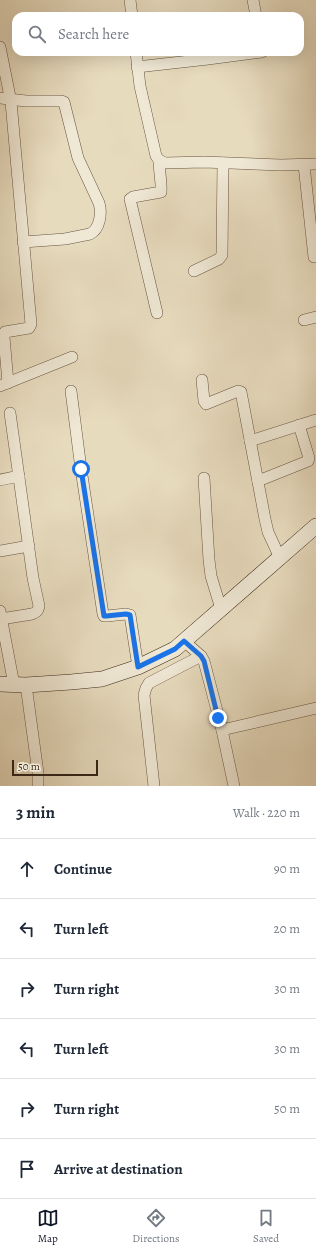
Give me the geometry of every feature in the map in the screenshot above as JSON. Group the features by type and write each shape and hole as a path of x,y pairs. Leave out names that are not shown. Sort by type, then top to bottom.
{"street":[{"path":"130,0 132,12"},
{"path":"253,0 255,12"},
{"path":"0,46 23,242 30,326 27,328 5,332 4,384 72,357"},
{"path":"137,56 140,86 156,156 159,160 161,192 133,197 130,199 157,313"},
{"path":"138,67 235,56"},
{"path":"5,98 64,102 78,158 101,209 97,227 90,234 65,239 23,242"},
{"path":"159,160 166,163 223,163 281,166 305,173"},
{"path":"194,271 219,259 222,255 223,163"},
{"path":"305,173 316,164"},
{"path":"305,173 314,257"},
{"path":"304,320 316,317"},
{"path":"202,380 204,401 206,404 235,392 242,392 268,532 280,558"},
{"path":"71,391 103,614 104,616 130,615 138,667"},
{"path":"10,413 38,610 32,614 1,615 38,772 36,786"},
{"path":"250,441 316,420"},
{"path":"258,481 308,461 309,458 299,425"},
{"path":"0,480 19,476"},
{"path":"204,478 211,576 221,609"},
{"path":"154,786 144,695 149,683 192,648 221,609 316,526"},
{"path":"0,551 29,546"},
{"path":"19,688 102,679 138,667 175,649 192,648"},
{"path":"192,648 206,670 222,730 234,786"},
{"path":"222,730 316,708"}],"route":[{"path":"81,469 104,616 130,615 138,667 175,649 184,641 201,656 204,661 218,718"}]}
